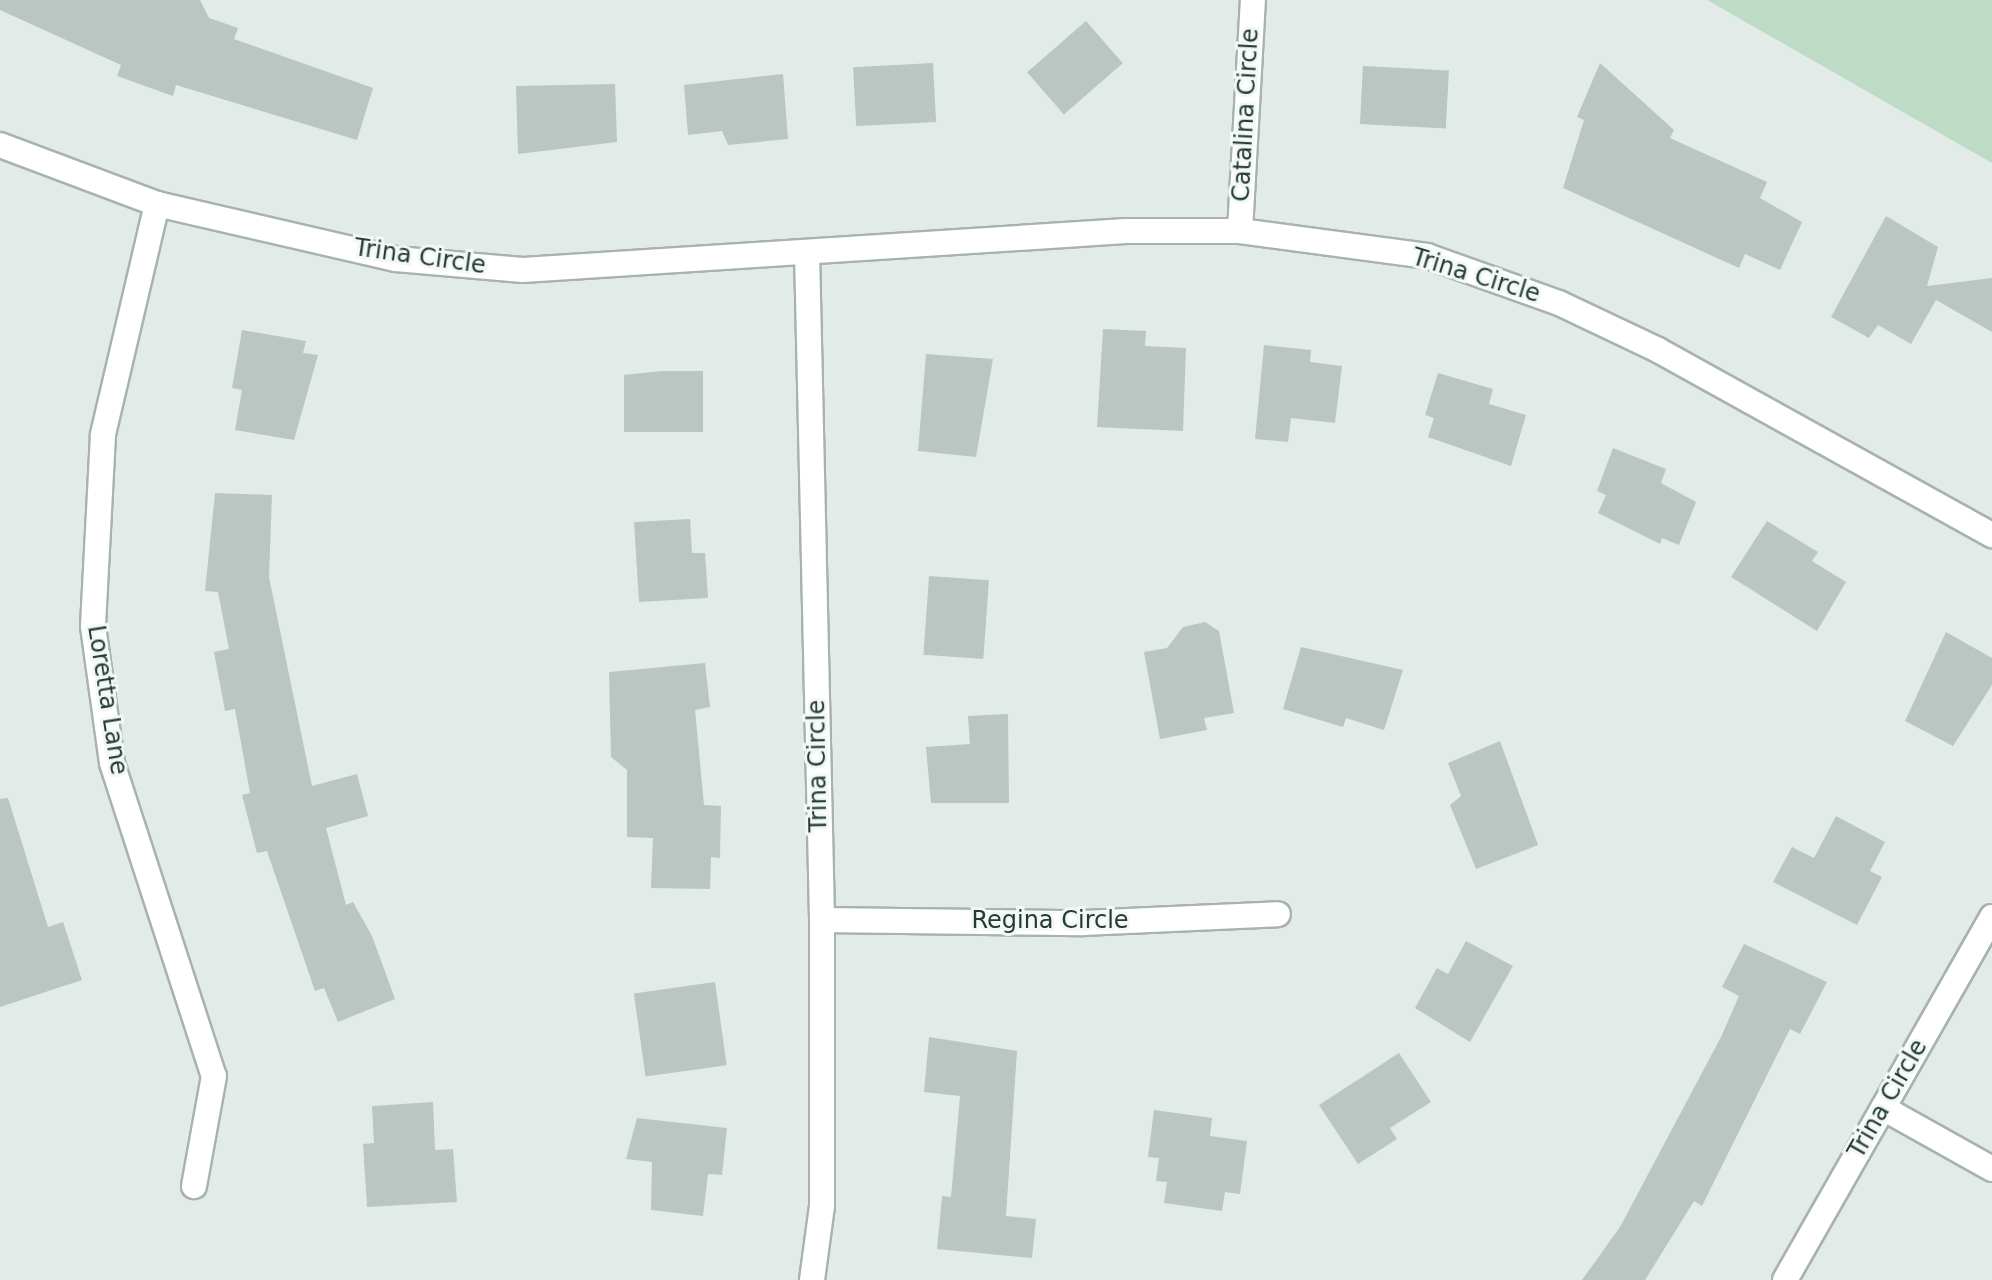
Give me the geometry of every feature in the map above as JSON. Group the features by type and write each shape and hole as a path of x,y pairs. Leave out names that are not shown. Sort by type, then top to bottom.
{"street":[{"name":"Catalina Circle","path":"1240,231 1253,0"},
{"name":"Trina Circle","path":"0,145 157,204 396,259 523,270 807,252 1240,231 1427,256 1559,303 1992,535"},
{"name":"Loretta Lane","path":"157,204 103,435 93,626 112,763 214,1076 194,1186"},
{"name":"Trina Circle","path":"807,252 822,920 822,1206 812,1280"},
{"name":"Regina Circle","path":"822,920 1083,923 1278,914"},
{"name":"Trina Circle","path":"1785,1280 1992,917"},
{"path":"1883,1108 1992,1169"}],"green space":[{"path":"1707,0 1992,0 1992,163"}],"building":[{"path":"0,0 200,0 209,18 238,28 234,39 373,88 357,140 176,85 173,96 117,76 121,65 0,10"},
{"path":"1086,21 1123,63 1064,114 1027,72"},
{"path":"933,63 936,122 856,126 853,67"},
{"path":"1600,63 1674,130 1670,138 1767,182 1760,198 1802,222 1780,270 1745,254 1739,268 1563,188 1584,120 1577,117"},
{"path":"1363,66 1449,71 1446,128 1360,124"},
{"path":"783,74 788,139 728,145 722,131 688,135 684,85"},
{"path":"615,84 617,142 518,154 516,86"},
{"path":"1886,216 1938,247 1927,286 1992,278 1992,332 1936,300 1911,344 1878,325 1869,338 1831,317"},
{"path":"1103,329 1146,331 1145,346 1186,348 1183,431 1097,427"},
{"path":"242,330 306,341 303,353 318,355 294,440 235,430 242,390 232,388"},
{"path":"1264,345 1311,350 1310,362 1342,366 1335,423 1291,418 1288,442 1255,439"},
{"path":"926,354 993,359 976,457 918,451"},
{"path":"703,371 703,432 624,432 624,375"},
{"path":"1438,373 1493,389 1489,404 1526,415 1511,466 1428,437 1434,418 1425,415"},
{"path":"1613,448 1666,469 1661,483 1696,502 1679,545 1662,538 1660,544 1598,513 1606,495 1597,491"},
{"path":"215,493 272,495 269,577 312,786 357,774 368,816 326,828 346,905 353,902 372,936 395,999 338,1022 324,988 315,991 267,851 257,853 242,795 250,793 235,709 225,711 214,652 229,649 218,592 205,591"},
{"path":"690,519 692,553 705,553 708,598 639,602 634,522"},
{"path":"1767,521 1818,552 1812,561 1846,582 1817,631 1731,577"},
{"path":"929,576 989,580 983,659 923,655"},
{"path":"1205,622 1219,631 1234,713 1204,718 1207,730 1160,739 1144,652 1167,648 1183,627"},
{"path":"1946,632 1992,658 1992,685 1953,746 1905,721"},
{"path":"1301,647 1403,670 1384,730 1346,718 1343,727 1283,709"},
{"path":"705,663 710,707 695,710 704,805 721,806 720,858 711,857 710,889 651,888 653,838 627,837 627,770 611,757 609,672"},
{"path":"1008,714 1009,803 931,803 926,747 970,744 968,716"},
{"path":"1500,741 1538,845 1476,869 1450,805 1461,796 1448,763"},
{"path":"8,798 48,927 63,922 82,980 0,1007 0,799"},
{"path":"1836,816 1885,842 1870,871 1882,877 1857,925 1773,882 1792,847 1814,858"},
{"path":"1466,941 1513,966 1470,1042 1415,1008 1437,968 1448,974"},
{"path":"1744,944 1827,982 1800,1034 1790,1029 1702,1206 1694,1201 1645,1280 1582,1280 1620,1227 1721,1037 1739,996 1722,987"},
{"path":"715,982 727,1065 645,1077 634,993"},
{"path":"929,1037 1017,1051 1006,1216 1036,1219 1032,1258 937,1249 942,1196 951,1197 960,1096 924,1092"},
{"path":"1399,1053 1431,1102 1390,1128 1397,1139 1358,1164 1319,1105"},
{"path":"433,1102 435,1150 453,1149 457,1202 367,1207 363,1144 374,1143 372,1106"},
{"path":"1154,1110 1212,1118 1210,1136 1247,1141 1240,1194 1225,1192 1222,1211 1164,1203 1167,1182 1156,1181 1159,1158 1148,1157"},
{"path":"637,1118 727,1128 722,1175 708,1174 703,1216 651,1210 652,1162 626,1159"}]}
